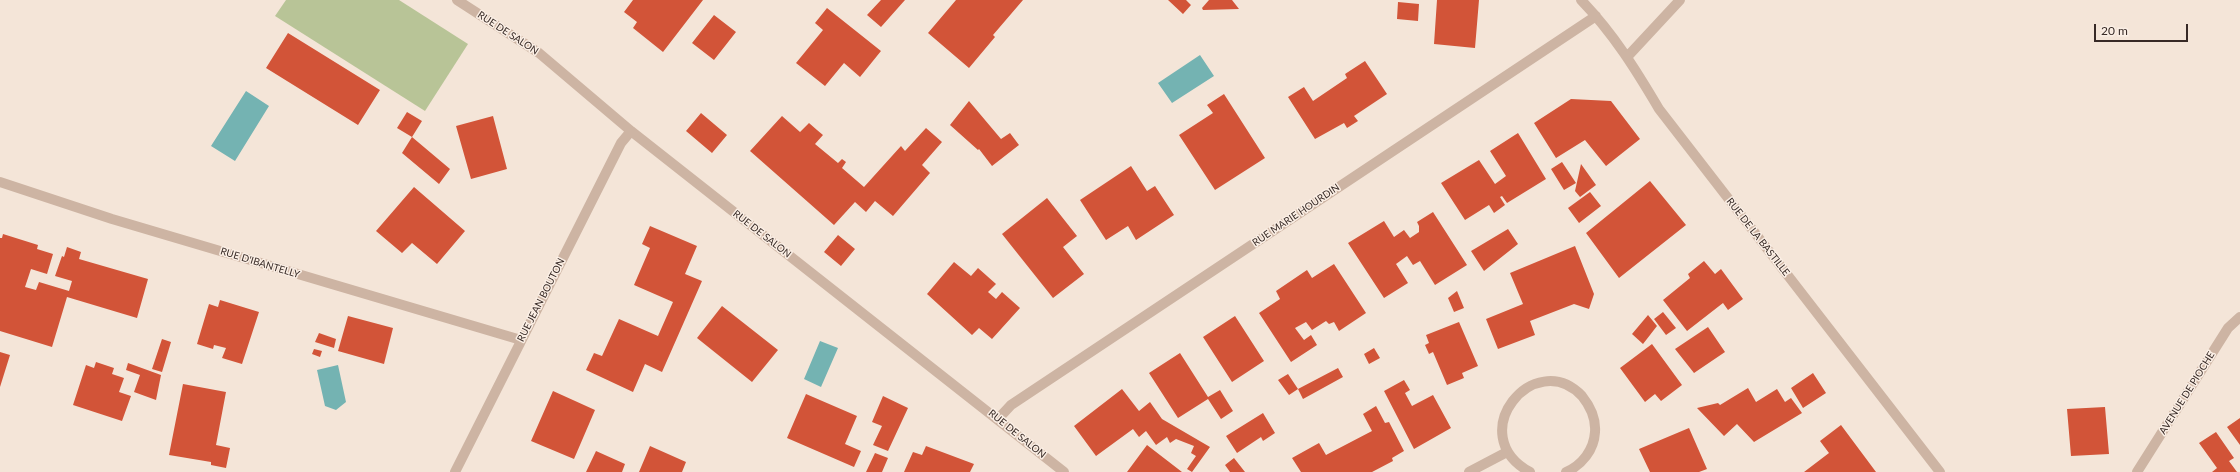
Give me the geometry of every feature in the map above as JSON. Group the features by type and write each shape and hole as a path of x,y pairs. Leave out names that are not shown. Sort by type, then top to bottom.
{"street":[{"name":"RUE DE SALON","path":"457,0 539,53 631,131 1064,472"},
{"name":"RUE DE LA BASTILLE","path":"1581,0 1596,16 1628,56 1660,109 1940,472"},
{"path":"1628,56 1680,0"},
{"name":"RUE MARIE HOURDIN","path":"998,419 1011,405 1596,16"},
{"name":"RUE JEAN BOUTON","path":"455,472 621,143 631,131"},
{"name":"RUE D'IBANTELLY","path":"0,182 119,221 521,340"},
{"name":"AVENUE DE PIOCHE","path":"2137,472 2228,328 2240,317"},
{"path":"1530,472 1516,464 1507,452 1502,437 1503,421 1508,406 1518,394 1531,385 1547,382 1562,384 1576,391 1587,402 1594,417 1595,432 1592,447 1584,459 1566,472"},
{"path":"1469,472 1507,452"}],"green space":[{"path":"286,0 399,0 468,44 425,111 275,16"}],"water":[{"path":"1200,55 1214,76 1172,103 1158,83"},
{"path":"246,91 269,106 235,161 211,146"},
{"path":"820,341 838,348 821,387 804,379"},
{"path":"338,365 346,402 336,410 325,406 317,370"}],"building":[{"path":"633,0 703,0 663,52 633,28 637,22 624,12"},
{"path":"881,0 905,0 881,27 867,15"},
{"path":"956,0 1023,0 993,35 995,37 969,68 928,33"},
{"path":"1168,0 1186,0 1191,5 1183,14"},
{"path":"1209,0 1232,0 1239,9 1203,10 1202,8"},
{"path":"1437,0 1479,0 1475,48 1434,44"},
{"path":"1398,2 1419,4 1418,21 1397,19"},
{"path":"827,8 881,51 860,77 844,63 825,86 796,63 823,30 815,23"},
{"path":"714,15 736,32 714,60 692,43"},
{"path":"288,33 380,90 358,125 266,68"},
{"path":"1365,61 1387,94 1354,116 1358,121 1347,128 1344,123 1315,139 1288,97 1304,87 1313,101 1347,78 1345,74"},
{"path":"1224,94 1265,158 1215,190 1179,135 1213,113 1207,105"},
{"path":"1571,99 1611,101 1640,139 1606,166 1585,140 1556,158 1534,123"},
{"path":"969,101 1001,139 1010,133 1019,145 992,166 979,149 978,150 950,125"},
{"path":"407,112 422,121 412,137 397,128"},
{"path":"701,113 727,135 712,153 686,131"},
{"path":"493,116 507,169 471,179 456,126"},
{"path":"782,116 800,132 809,123 823,135 815,144 838,163 842,159 846,162 842,168 864,187 901,146 905,151 926,128 942,142 922,165 930,173 893,216 875,201 866,212 855,202 834,225 750,151"},
{"path":"1518,133 1546,179 1507,203 1502,196 1500,197 1505,205 1494,213 1489,205 1465,220 1441,183 1479,160 1495,184 1506,176 1490,151"},
{"path":"412,137 450,169 439,184 402,153"},
{"path":"1562,162 1576,183 1564,190 1551,169"},
{"path":"1581,164 1596,185 1580,197 1575,191"},
{"path":"1131,166 1147,191 1155,186 1174,215 1136,240 1128,226 1106,240 1080,200"},
{"path":"1650,181 1686,225 1619,278 1586,233"},
{"path":"414,187 465,231 437,264 412,243 402,253 376,231"},
{"path":"1590,192 1601,206 1579,223 1568,208"},
{"path":"1047,198 1077,236 1063,247 1084,274 1053,298 1002,234"},
{"path":"1433,212 1467,265 1435,285 1420,261 1413,265 1407,256 1396,264 1408,283 1384,298 1348,243 1384,221 1394,237 1404,230 1410,238 1419,232 1417,222"},
{"path":"650,226 697,246 685,274 702,281 662,372 645,364 633,392 586,370 594,353 602,356 619,319 658,336 673,302 634,285 650,248 642,244"},
{"path":"1508,229 1518,244 1484,271 1471,251"},
{"path":"3,234 38,245 37,249 53,254 47,274 31,269 25,287 36,290 39,282 69,291 72,281 55,276 67,247 81,252 79,259 148,279 137,318 67,297 52,347 0,331 0,238 2,238"},
{"path":"838,235 855,249 841,266 824,252"},
{"path":"1575,246 1594,294 1589,309 1574,304 1530,321 1535,335 1498,349 1486,319 1523,304 1510,273"},
{"path":"1704,261 1715,274 1721,269 1743,299 1728,310 1723,303 1687,331 1663,300 1690,278 1688,274"},
{"path":"954,262 971,276 978,268 996,284 988,292 996,299 1002,292 1020,308 992,339 979,328 972,335 927,294"},
{"path":"1334,264 1366,313 1339,331 1334,322 1329,324 1326,321 1312,330 1306,322 1295,328 1304,340 1311,335 1317,345 1291,362 1259,313 1280,299 1276,291 1307,270 1312,278"},
{"path":"1457,291 1464,308 1454,312 1448,298"},
{"path":"220,300 259,312 242,364 222,358 226,348 214,345 213,349 197,344 209,304 218,307"},
{"path":"722,306 778,350 752,382 697,338"},
{"path":"1663,312 1676,328 1666,335 1654,319"},
{"path":"1648,315 1657,326 1643,344 1632,334"},
{"path":"348,316 393,328 384,364 338,351"},
{"path":"1235,316 1264,361 1232,382 1203,337"},
{"path":"1459,322 1478,366 1462,373 1464,378 1447,385 1433,352 1429,354 1425,345 1429,343 1426,335"},
{"path":"1708,327 1725,352 1694,373 1675,349"},
{"path":"319,333 336,339 334,348 315,342"},
{"path":"162,339 171,342 162,372 152,369"},
{"path":"1652,344 1682,385 1661,401 1655,394 1645,402 1620,368"},
{"path":"1374,348 1380,358 1369,364 1364,354"},
{"path":"314,349 322,351 320,357 312,354"},
{"path":"0,352 10,355 0,387"},
{"path":"1180,353 1208,397 1220,390 1233,411 1221,419 1208,399 1178,418 1149,373"},
{"path":"96,362 114,368 112,374 124,378 119,392 131,396 122,421 73,405 86,365 94,368"},
{"path":"128,363 161,375 156,400 134,392 140,375 126,370"},
{"path":"1338,368 1343,377 1303,399 1298,389"},
{"path":"1813,373 1826,393 1803,408 1791,388"},
{"path":"1288,374 1298,389 1289,395 1278,380"},
{"path":"1404,380 1410,390 1405,393 1412,406 1433,395 1451,428 1414,449 1384,391"},
{"path":"183,384 226,392 216,445 230,448 226,468 211,465 211,462 169,455"},
{"path":"1748,388 1756,402 1777,389 1785,402 1791,398 1802,413 1754,442 1737,424 1724,436 1697,408 1718,403 1720,405"},
{"path":"1122,389 1139,411 1150,402 1162,419 1210,447 1192,472 1187,469 1196,456 1191,453 1194,446 1176,439 1170,443 1167,437 1156,445 1146,431 1139,437 1133,429 1096,456 1074,426"},
{"path":"553,391 595,410 574,459 531,441"},
{"path":"806,394 857,416 845,444 861,451 854,467 787,438"},
{"path":"883,396 908,408 888,451 873,445 882,426 872,422"},
{"path":"1376,406 1385,423 1389,422 1404,451 1392,458 1393,461 1372,472 1301,472 1292,458 1319,443 1326,455 1372,431 1363,414"},
{"path":"2105,407 2109,454 2071,456 2067,409"},
{"path":"1263,413 1275,433 1263,441 1261,437 1237,453 1226,436"},
{"path":"2240,418 2240,445 2227,427"},
{"path":"1841,425 1876,472 1804,472 1829,453 1820,441"},
{"path":"1689,428 1707,469 1699,472 1650,472 1639,449"},
{"path":"2216,432 2234,458 2229,461 2237,472 2212,472 2217,468 2199,443"},
{"path":"1147,445 1182,472 1127,472"},
{"path":"650,446 686,462 682,472 639,472"},
{"path":"926,446 974,464 970,472 904,472 913,452 922,455"},
{"path":"596,451 625,464 622,472 586,472"},
{"path":"875,453 888,458 882,472 866,472"},
{"path":"1234,458 1245,472 1230,472 1225,465"}]}
